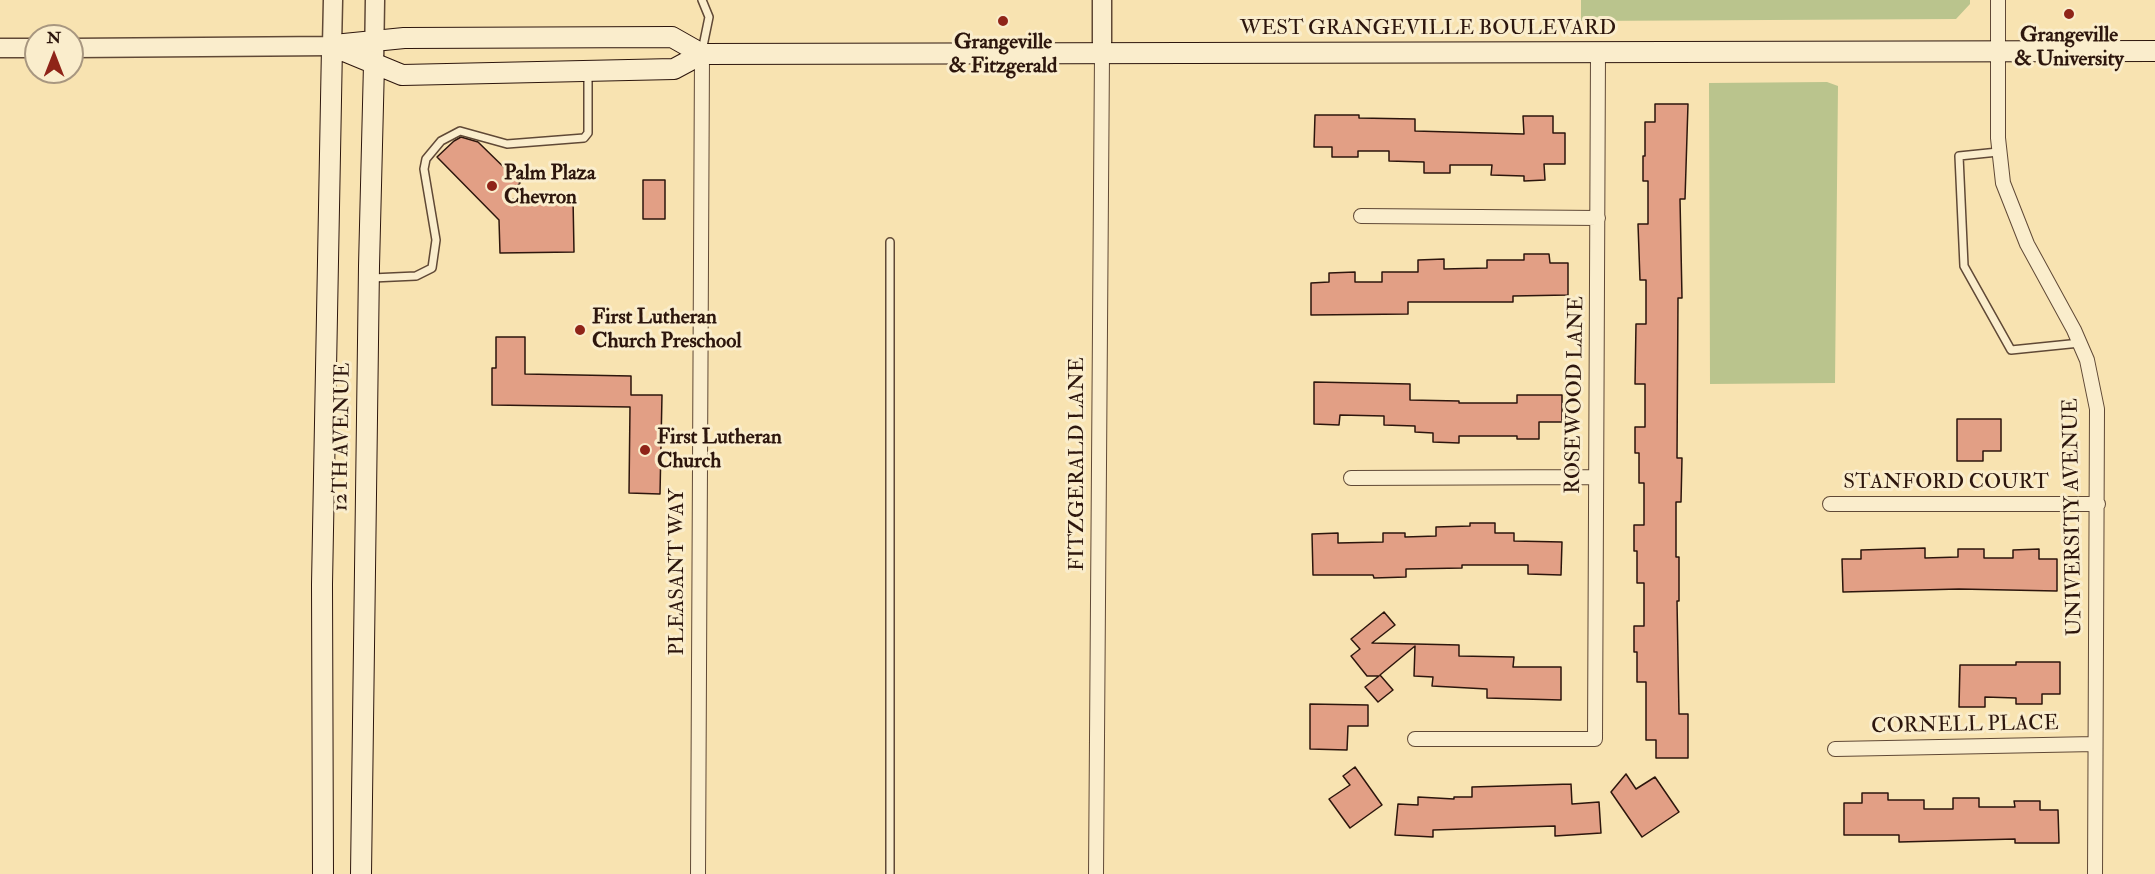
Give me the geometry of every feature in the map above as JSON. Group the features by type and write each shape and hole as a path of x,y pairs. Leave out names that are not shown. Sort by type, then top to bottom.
{"main road":[{"name":"WEST GRANGEVILLE BOULEVARD","path":"332,46 404,38 672,37 702,54"},
{"name":"WEST GRANGEVILLE BOULEVARD","path":"332,46 402,75 674,69 702,54 2155,51"},
{"name":"12TH AVENUE","path":"323,874 322,584 332,46"},
{"name":"12TH AVENUE","path":"362,874 369,279 374,64"}],"street":[{"name":"12TH AVENUE","path":"332,46 333,0"},
{"name":"12TH AVENUE","path":"374,64 375,0"},
{"path":"1102,0 1102,54"},
{"name":"UNIVERSITY AVENUE","path":"1998,0 1998,152 2003,183 2027,244 2080,343 2094,385 2097,409 2095,874"},
{"path":"84,48 332,46"},
{"path":"0,48 24,48"},
{"name":"ROSEWOOD LANE","path":"1415,739 1595,739 1598,52"},
{"name":"PLEASANT WAY","path":"698,874 702,54"},
{"name":"FITZGERALD LANE","path":"1096,874 1102,54"},
{"path":"1361,216 1598,218"},
{"path":"1351,478 1596,477"},
{"name":"STANFORD COURT","path":"1830,504 2098,504"},
{"name":"CORNELL PLACE","path":"1835,749 2095,744"}],"lane":[{"path":"702,0 709,17 702,54"},
{"path":"369,279 416,276 432,268 436,240 424,169 426,159 441,141 460,131 507,144 584,138 588,133 588,71"},
{"path":"1998,152 1959,156 1964,266 2011,350 2080,343"},
{"path":"890,242 890,874"}],"green space":[{"path":"1581,0 1970,0 1970,4 1956,19 1581,21"},
{"path":"1827,82 1838,86 1835,383 1710,384 1709,83"}],"building":[{"path":"1655,104 1688,104 1685,199 1680,199 1682,298 1678,298 1677,458 1682,458 1681,502 1676,502 1676,557 1679,557 1679,601 1677,601 1679,714 1688,714 1688,758 1656,758 1656,740 1646,740 1646,682 1637,682 1637,652 1634,652 1634,626 1644,626 1644,583 1637,583 1637,551 1634,551 1634,525 1644,525 1644,483 1639,483 1639,453 1635,453 1635,427 1645,427 1645,384 1635,384 1636,324 1646,324 1646,280 1640,280 1638,224 1648,224 1648,181 1643,181 1643,156 1645,156 1645,122 1655,122"},
{"path":"1315,115 1415,119 1415,131 1524,134 1523,116 1553,116 1553,133 1565,133 1565,164 1544,164 1545,180 1524,181 1524,176 1491,175 1492,165 1450,165 1450,173 1424,173 1424,162 1389,161 1389,151 1358,151 1358,157 1332,157 1332,147 1314,147"},
{"path":"461,137 478,142 520,183 504,199 573,198 574,252 500,253 499,220 437,157"},
{"path":"643,180 665,180 665,219 643,219"},
{"path":"1524,254 1549,254 1550,263 1568,263 1568,295 1513,296 1513,302 1408,302 1408,314 1311,315 1311,283 1329,282 1329,273 1355,272 1355,282 1382,282 1382,272 1418,272 1418,260 1444,259 1444,269 1487,268 1487,260 1524,260"},
{"name":"First Lutheran Church","path":"496,337 525,337 525,374 631,376 631,395 662,395 660,494 629,493 630,407 492,405 492,368 496,368"},
{"path":"1314,382 1410,384 1410,400 1459,401 1459,403 1517,403 1517,395 1562,395 1562,422 1539,422 1539,439 1517,439 1517,436 1459,436 1459,443 1433,442 1433,433 1415,432 1415,426 1384,425 1384,416 1340,415 1339,425 1314,424"},
{"path":"1957,419 2001,419 2001,451 1983,451 1983,461 1957,461"},
{"path":"1470,523 1495,523 1495,533 1514,533 1514,541 1562,542 1561,575 1528,574 1528,565 1462,565 1462,568 1406,569 1406,577 1313,575 1312,534 1338,533 1338,543 1383,542 1383,533 1405,533 1405,537 1436,536 1436,527 1470,526"},
{"path":"1925,548 1925,558 1958,557 1958,549 1984,549 1984,558 2013,558 2013,550 2039,549 2039,559 2057,559 2057,591 1959,589 1843,592 1842,559 1861,559 1861,550"},
{"path":"1384,612 1395,625 1372,643 1459,645 1459,656 1514,657 1513,667 1561,667 1561,700 1487,698 1487,689 1432,686 1433,677 1414,676 1415,646 1380,675 1393,690 1378,702 1365,687 1379,676 1367,676 1351,656 1360,649 1351,639"},
{"path":"2016,662 2060,662 2060,694 2042,694 2042,704 2016,704 2016,698 1985,697 1985,707 1959,707 1960,665 2016,665"},
{"path":"1310,704 1368,705 1368,726 1348,726 1347,750 1310,749"},
{"path":"1355,767 1382,805 1350,828 1329,799 1350,785 1343,776"},
{"path":"1626,774 1636,789 1655,777 1679,812 1642,837 1611,792"},
{"path":"1571,784 1572,804 1599,802 1601,833 1555,836 1555,826 1433,830 1433,837 1395,835 1398,804 1418,805 1418,797 1454,799 1454,797 1472,797 1472,787"},
{"path":"1862,793 1888,793 1888,800 1924,800 1924,809 1953,809 1953,798 1979,798 1979,807 2015,807 2014,801 2040,801 2040,810 2058,810 2059,843 2015,843 2015,839 1899,842 1899,835 1844,835 1844,803 1862,803"}],"place":[{"name":"Grangeville & University","path":"2069,14"},
{"name":"Grangeville & Fitzgerald","path":"1003,21"},
{"name":"Palm Plaza Chevron","path":"492,186"},
{"name":"First Lutheran Church Preschool","path":"580,330"},
{"name":"First Lutheran Church","path":"645,450"}]}
